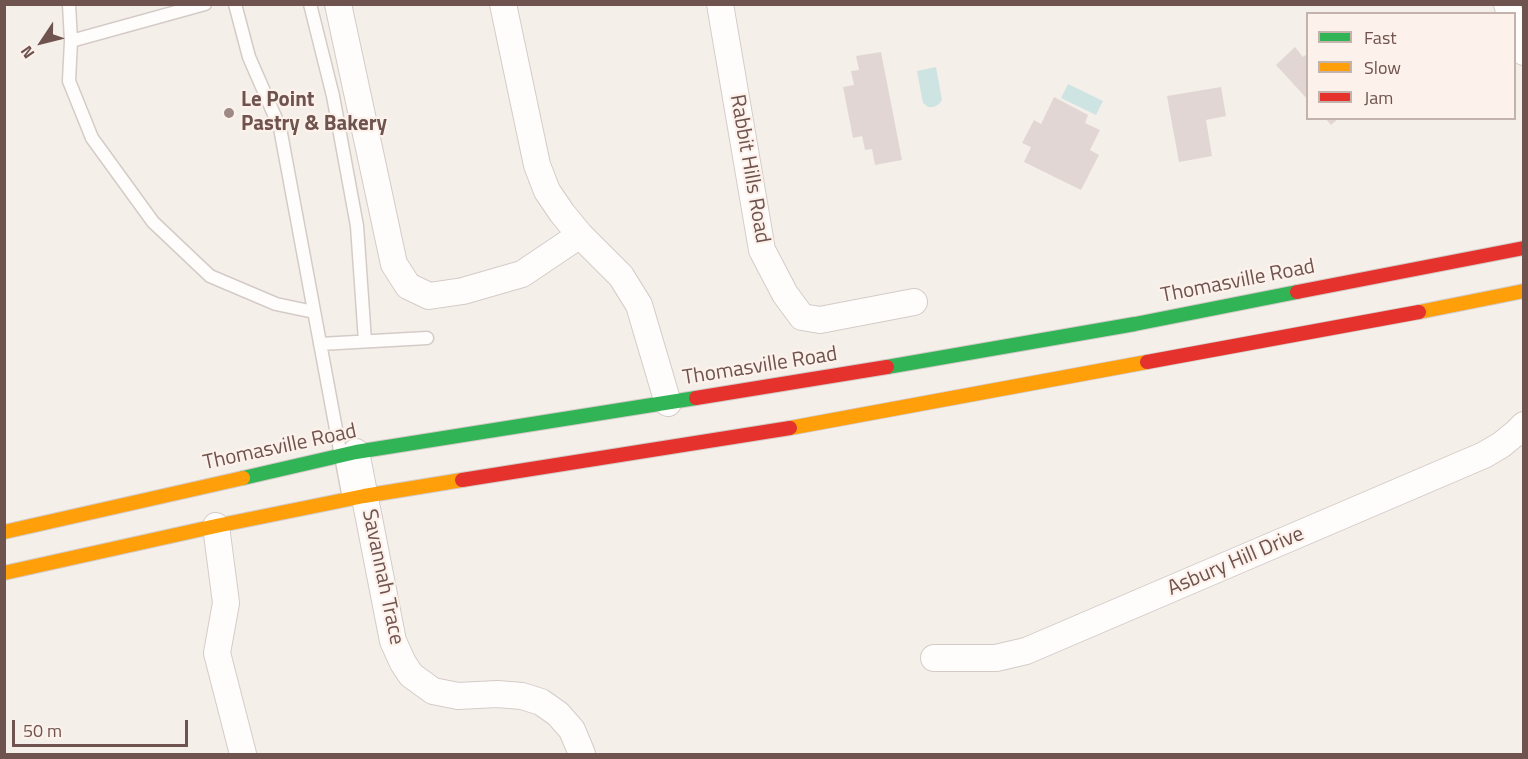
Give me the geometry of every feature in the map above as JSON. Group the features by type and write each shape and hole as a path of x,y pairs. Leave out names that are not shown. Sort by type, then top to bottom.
{"main road":[{"name":"Thomasville Road","path":"4,532 349,453 669,408 826,378 979,356 1135,324 1273,302 1524,248"},
{"path":"4,573 216,526 357,498 674,441 817,424 985,388 1277,333 1438,309 1524,291"}],"street":[{"path":"338,4 394,264 408,286 429,296 463,291 512,277 522,274 580,235"},
{"path":"503,4 537,165 547,191 580,235 621,276 639,305 669,408"},
{"name":"Rabbit Hills Road","path":"720,4 762,250 785,294 802,317 820,320 914,302"},
{"path":"1516,29 1524,52"},
{"name":"Asbury Hill Drive","path":"934,658 996,658 1026,651 1485,455 1501,445 1524,425"},
{"name":"Savannah Trace","path":"349,453 357,498 393,641 411,675 433,691 458,696 497,694 522,696 541,702 558,714 572,730 582,754"},
{"path":"216,526 226,603 217,653 243,754"}],"lane":[{"path":"69,4 71,41 69,81 92,138 153,222 210,276 276,304 314,312"},
{"path":"71,41 205,4"},
{"path":"235,4 249,57 280,128 320,344 349,453"},
{"path":"310,4 333,96 357,226 365,341"},
{"path":"320,344 427,338"}],"shaded area":[{"path":"936,67 942,100 934,107 928,107 923,103 917,71"},
{"path":"1068,84 1103,101 1096,115 1061,98"}],"building":[{"path":"1295,47 1303,57 1306,55 1306,98 1276,65"},
{"path":"881,52 902,160 875,165 872,149 865,150 862,136 853,138 843,87 854,85 851,71 859,70 856,56"},
{"path":"1221,87 1226,116 1206,120 1212,156 1179,162 1167,96"},
{"path":"1054,97 1088,115 1085,123 1100,130 1090,150 1099,155 1081,190 1024,162 1031,147 1022,143 1034,120 1041,124"},
{"path":"1327,120 1337,120 1331,125"}],"traffic: fast":[{"path":"887,367 1135,324 1297,292"},
{"path":"243,478 356,452 696,398"}],"traffic: slow":[{"path":"1419,312 1524,291"},
{"path":"790,428 1147,362"},
{"path":"4,532 243,478"},
{"path":"4,573 216,526 364,496 462,480"}],"traffic: jam":[{"path":"1297,292 1524,248"},
{"path":"1147,362 1419,312"},
{"path":"696,398 887,367"},
{"path":"462,480 790,428"}],"place":[{"name":"Le Point Pastry & Bakery","path":"229,113"}]}
